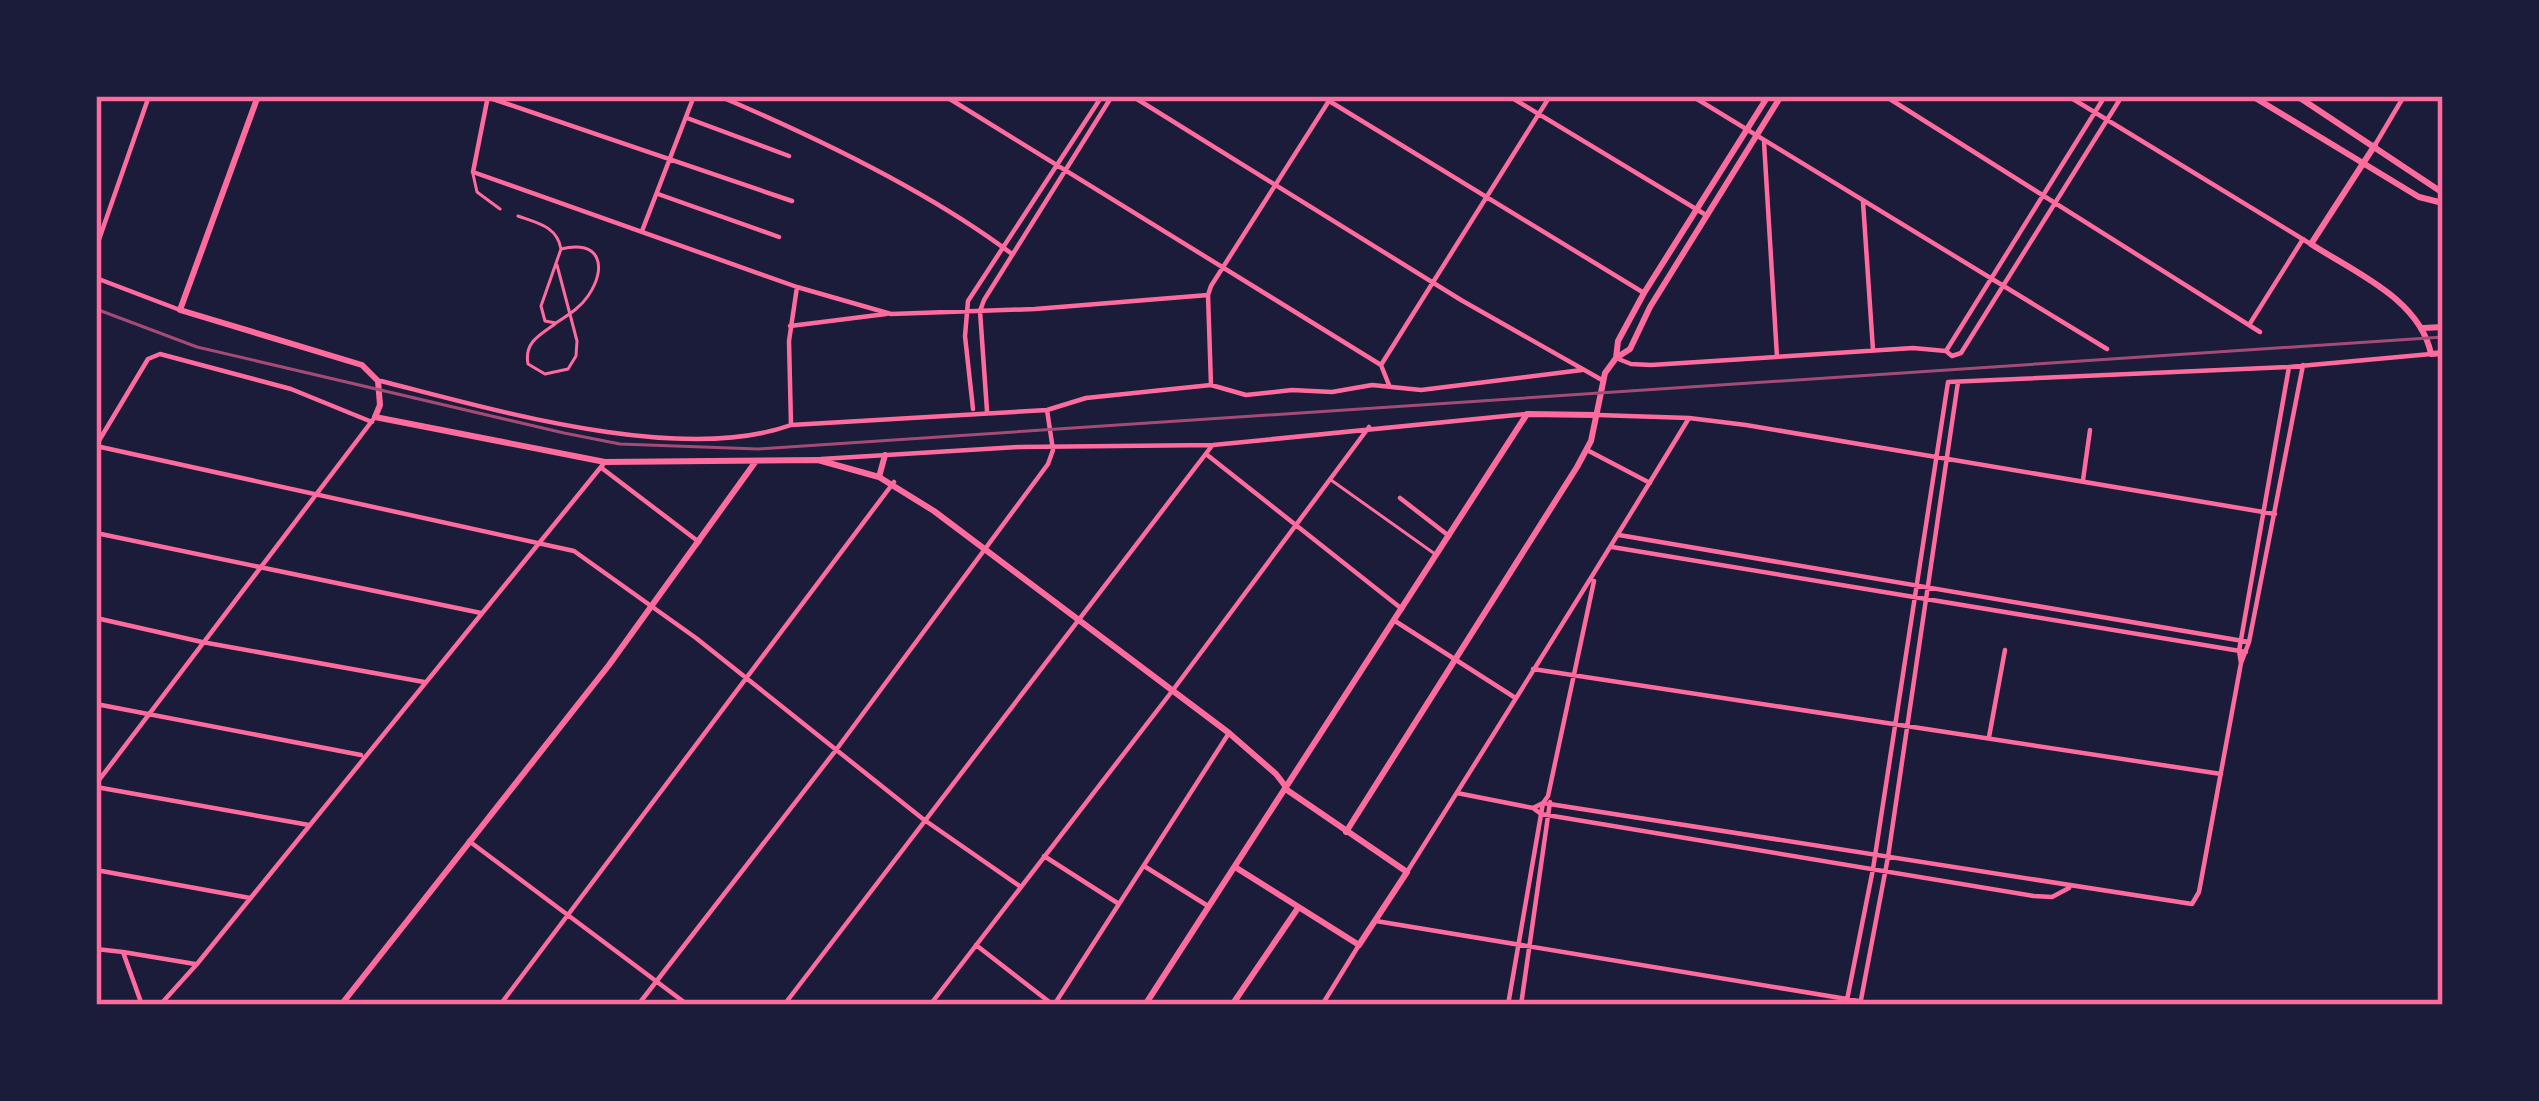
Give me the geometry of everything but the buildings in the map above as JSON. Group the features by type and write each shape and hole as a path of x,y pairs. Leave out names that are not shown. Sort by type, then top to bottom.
{"main road":[{"path":"1616,358 1618,340 1644,293 1768,96"},
{"path":"1346,832 1587,450 1602,380 1616,358 1630,349 1706,215 1760,140 1781,96"},
{"path":"2252,96 2419,197 2443,203"},
{"path":"2297,96 2443,193"},
{"path":"255,97 180,310 352,361 371,371 381,393 373,420 603,465 818,460 894,482 1173,690 1276,774 1287,790 1407,872 1359,945 1234,867"},
{"path":"2375,145 2307,242 2400,303 2423,328 2431,354 2443,353"},
{"path":"2423,328 2443,327"},
{"path":"1145,1005 1527,414 1596,415"},
{"path":"879,477 885,454"},
{"path":"341,1005 652,608 755,460"},
{"path":"1232,1005 1298,908"}],"street":[{"path":"96,248 149,96"},
{"path":"792,201 488,96 473,172 797,287 891,314"},
{"path":"641,231 694,96"},
{"path":"719,96 862,165 1012,254"},
{"path":"945,96 1381,365 1389,385"},
{"path":"973,412 964,312 974,289 1102,96"},
{"path":"987,411 980,311 1112,96"},
{"path":"1132,96 1434,283 1602,380"},
{"path":"1321,96 1644,293"},
{"path":"1509,96 1706,215"},
{"path":"1381,365 1550,96"},
{"path":"1692,96 2107,350"},
{"path":"1885,96 2260,332"},
{"path":"2068,96 2307,242 2249,325"},
{"path":"1946,351 2105,96"},
{"path":"1616,358 1651,365 1873,350 1961,353 2122,96"},
{"path":"2375,145 2404,96"},
{"path":"1211,385 1208,295 1330,99"},
{"path":"687,118 789,156"},
{"path":"1760,140 1777,357"},
{"path":"658,194 779,237"},
{"path":"1863,202 1873,350"},
{"path":"96,278 180,310"},
{"path":"791,425 790,326 797,287"},
{"path":"790,326 891,314 1208,295"},
{"path":"309,826 96,786 202,642 260,569 314,496 373,420 291,388 166,354 152,356 96,445 314,496 562,547 585,557 923,819 1021,887"},
{"path":"1847,1002 1873,869 1912,597 1950,381 2289,367 2431,354"},
{"path":"1533,808 1551,804 2192,904 2199,892 2303,365"},
{"path":"2246,641 2262,511 2289,367"},
{"path":"378,381 582,426 682,440 754,437 791,425 1047,410 1086,398 1211,385 1254,395 1389,385 1437,389 1582,370"},
{"path":"1860,1003 1888,857 1958,382"},
{"path":"638,1005 836,750 1048,464 1053,450 1047,410"},
{"path":"818,460 1019,448 1213,445 1527,414"},
{"path":"1596,415 1689,418 2275,514"},
{"path":"1407,872 1689,418"},
{"path":"931,1004 1369,427"},
{"path":"2083,480 2090,430"},
{"path":"784,1005 1213,445"},
{"path":"1587,450 1650,483"},
{"path":"1206,454 1402,609"},
{"path":"160,1005 603,465 699,542"},
{"path":"500,1005 894,482"},
{"path":"1400,498 1449,536"},
{"path":"96,533 481,613"},
{"path":"1618,535 2246,641"},
{"path":"1612,547 2243,651"},
{"path":"1508,1005 1543,803 1595,575"},
{"path":"96,618 424,682"},
{"path":"1395,621 1514,697"},
{"path":"1989,737 2005,650"},
{"path":"1533,669 2221,775"},
{"path":"96,704 364,755"},
{"path":"976,945 1053,1005 1229,734"},
{"path":"1457,793 1533,808 1541,814 2034,896 2060,894 2072,886"},
{"path":"1521,1005 1550,815 1548,796"},
{"path":"1723,844 1725,831"},
{"path":"469,842 688,1005"},
{"path":"1045,856 1119,904"},
{"path":"1144,866 1208,906"},
{"path":"96,870 250,898"},
{"path":"1376,921 1883,1005"},
{"path":"1322,1005 1359,945"},
{"path":"96,949 197,964"},
{"path":"124,952 142,1005"}],"lane":[{"path":"473,172 477,192 500,209"},
{"path":"518,216 551,229 561,249 540,315 556,322"},
{"path":"556,262 571,313 576,356 568,369 545,374 528,364 528,349 533,340 571,313 591,292 597,259 587,247 561,249"},
{"path":"1331,480 1437,555"}],"tram line":[{"path":"96,309 197,347 564,433 620,444 758,449 2443,337"}]}
